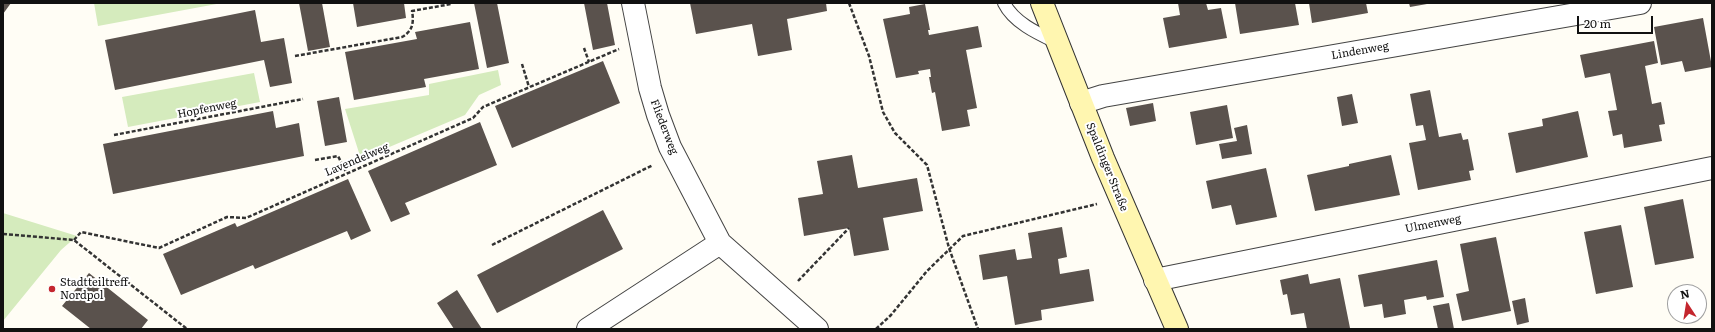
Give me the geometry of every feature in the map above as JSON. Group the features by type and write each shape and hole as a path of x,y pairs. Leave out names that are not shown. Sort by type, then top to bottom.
{"street":[{"name":"Fliederweg","path":"633,3 650,88 670,147 720,243 817,329"},
{"name":"Spaldinger Straße","path":"1042,3 1081,103 1177,329"},
{"name":"Lindenweg","path":"1081,103 1102,96 1640,3"},
{"name":"Ulmenweg","path":"1155,280 1712,168"},
{"path":"588,329 720,243"}],"lane":[{"path":"1004,3 1009,13 1034,31 1059,44"}],"path":[{"path":"295,56 402,37 413,25 412,11 451,4 450,3"},
{"path":"849,3 869,56 883,112 895,133 927,165 949,248 978,329"},
{"name":"Lavendelweg","path":"74,240 81,232 159,248 227,217 246,218 346,172 355,171 473,118 483,107 640,41"},
{"path":"584,48 589,62"},
{"path":"522,64 529,87"},
{"name":"Hopfenweg","path":"114,135 303,99"},
{"path":"315,160 338,156 346,172"},
{"path":"492,245 658,161"},
{"path":"876,329 891,315 927,271 963,236 1099,204"},
{"path":"781,298 849,228"},
{"path":"3,234 74,240 187,329"}],"green space":[{"path":"94,3 222,3 98,26"},
{"path":"498,70 501,85 479,95 465,115 361,159 345,109 429,95 429,84"},
{"path":"254,73 260,102 128,127 122,97"},
{"path":"3,213 77,236 61,250 3,321"}],"building":[{"path":"3,3 11,3 3,14"},
{"path":"299,3 322,3 330,47 308,51"},
{"path":"353,3 404,3 406,18 357,27"},
{"path":"474,3 497,3 509,63 487,68"},
{"path":"584,3 607,3 615,45 593,50"},
{"path":"690,3 826,3 827,11 787,19 792,50 758,56 752,24 696,34"},
{"path":"1178,3 1206,3 1208,10 1221,8 1227,38 1169,48 1163,18 1180,15"},
{"path":"1235,3 1295,3 1299,25 1240,34"},
{"path":"1309,3 1366,3 1368,13 1312,23"},
{"path":"1409,3 1427,3 1427,4 1410,7"},
{"path":"925,4 930,30 928,30 929,35 978,26 982,47 966,50 977,108 967,110 970,126 942,131 935,92 932,93 929,77 931,77 930,69 918,71 919,74 896,78 883,19 910,14 909,7"},
{"path":"255,10 261,42 284,38 292,83 270,87 264,60 115,90 105,40"},
{"path":"1703,18 1712,67 1685,72 1682,61 1661,65 1654,27"},
{"path":"470,22 479,69 424,79 426,87 354,100 345,52 417,39 415,32"},
{"path":"1654,41 1658,63 1645,66 1652,104 1661,102 1665,124 1659,125 1662,141 1624,148 1622,134 1613,136 1608,111 1617,110 1610,73 1585,78 1580,55"},
{"path":"603,61 620,103 512,148 495,106"},
{"path":"1430,90 1439,137 1461,133 1463,140 1468,139 1474,170 1469,171 1471,180 1418,190 1409,143 1426,140 1423,125 1416,126 1410,94"},
{"path":"1352,94 1358,123 1342,126 1337,97"},
{"path":"339,97 347,142 325,146 317,101"},
{"path":"1153,103 1156,121 1130,126 1126,108"},
{"path":"1227,105 1233,138 1196,145 1190,112"},
{"path":"273,111 276,128 299,123 304,156 113,194 103,144"},
{"path":"1578,111 1588,157 1516,173 1508,133 1543,126 1542,119"},
{"path":"480,122 497,165 405,203 410,214 391,222 368,171"},
{"path":"1247,125 1252,154 1222,159 1219,144 1237,141 1234,128"},
{"path":"852,155 858,188 917,178 923,211 883,218 889,250 854,256 849,228 804,236 798,198 823,194 817,161"},
{"path":"1391,155 1400,195 1315,211 1307,175"},
{"path":"1266,168 1277,217 1236,225 1231,205 1212,209 1206,181"},
{"path":"348,179 371,231 351,240 347,231 255,269 253,265 181,295 163,254 235,223 237,227"},
{"path":"1683,199 1694,258 1655,265 1644,207"},
{"path":"603,210 623,249 497,313 477,275"},
{"path":"1621,225 1633,287 1596,294 1584,232"},
{"path":"1062,227 1067,257 1058,259 1060,274 1089,269 1094,301 1041,310 1042,320 1015,325 1007,276 983,280 979,255 1015,249 1017,260 1032,258 1028,233"},
{"path":"1496,237 1511,311 1462,321 1456,294 1469,291 1460,244"},
{"path":"1437,260 1444,297 1427,300 1426,296 1404,300 1406,314 1384,318 1382,304 1364,307 1358,275"},
{"path":"89,273 148,320 141,329 91,329 62,306"},
{"path":"1308,274 1310,284 1340,278 1350,328 1307,329 1304,313 1291,315 1287,294 1283,295 1280,280"},
{"path":"457,290 482,329 454,329 437,303"},
{"path":"1525,298 1529,322 1517,325 1512,301"},
{"path":"1449,303 1454,329 1438,329 1433,306"}],"place":[{"name":"Stadtteiltreff Nordpol","path":"52,289"}]}
